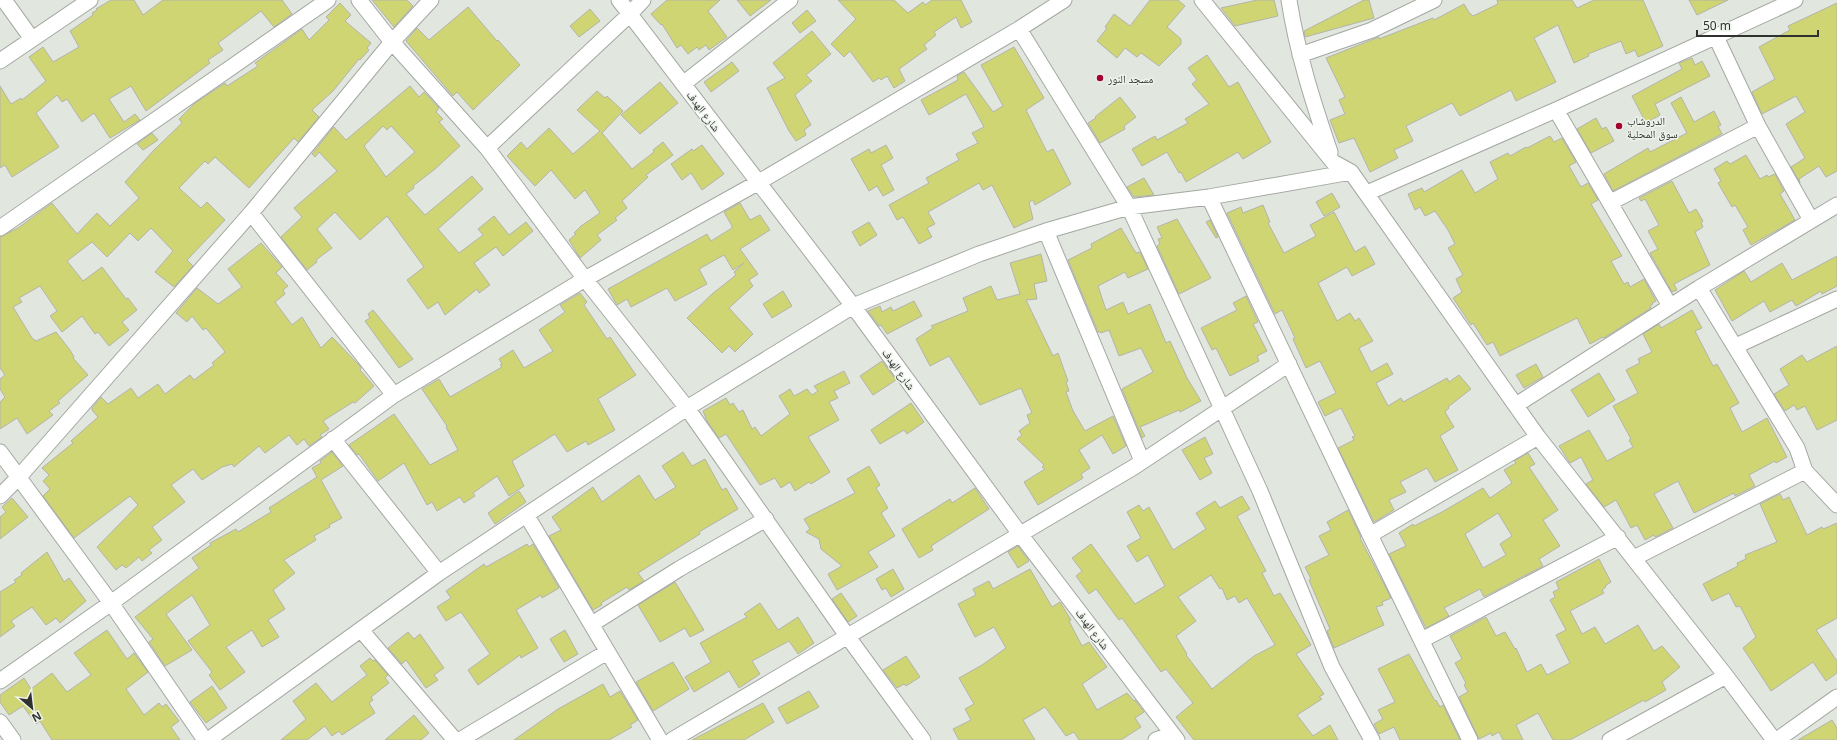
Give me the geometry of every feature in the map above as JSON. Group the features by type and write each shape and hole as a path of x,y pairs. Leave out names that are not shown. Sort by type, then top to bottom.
{"street":[{"path":"4,0 32,39"},
{"path":"0,61 90,0"},
{"path":"0,228 328,0"},
{"path":"359,0 392,42 487,148 585,279 687,408 766,518 848,637 923,740"},
{"path":"0,496 18,478 251,213 392,42 432,0"},
{"name":"شارع الهدف","path":"619,0 853,306 1020,534 1175,737"},
{"path":"487,148 630,14 643,0"},
{"path":"684,84 790,0"},
{"path":"0,681 111,604 394,395 585,279 759,182 1019,29 1064,0"},
{"path":"1202,0 1333,162 1351,172 1538,437 1618,537 1774,740"},
{"path":"1289,0 1300,55 1313,103 1333,162"},
{"path":"1300,55 1372,30 1434,0"},
{"path":"1367,193 1556,110 1795,0"},
{"path":"1019,29 1129,207 1260,491 1332,667 1372,740"},
{"path":"1716,37 1758,126 1811,220"},
{"path":"1556,110 1611,202 1670,306"},
{"path":"1611,202 1758,126"},
{"path":"208,740 439,573 687,408 853,306 979,254 1046,231 1129,207 1209,197 1351,172"},
{"path":"1209,197 1370,535 1470,740"},
{"path":"1516,405 1670,306 1837,205"},
{"path":"251,213 394,395"},
{"path":"1046,231 1142,461"},
{"path":"1699,288 1736,346 1797,448 1805,471 1834,497"},
{"path":"1736,346 1837,299"},
{"path":"672,740 848,637 1142,461 1289,364"},
{"path":"1370,535 1538,437"},
{"path":"333,439 439,573"},
{"path":"0,452 111,604 205,740"},
{"path":"1634,558 1805,471"},
{"path":"526,516 660,740"},
{"path":"592,624 679,569 766,518"},
{"path":"1422,640 1618,537"},
{"path":"361,630 455,740"},
{"path":"460,740 607,652"},
{"path":"1610,740 1726,676"},
{"path":"1777,740 1837,697"},
{"path":"0,722 13,740"},
{"path":"1156,740 1175,737"}],"building":[{"path":"111,0 134,0 143,15 163,0 282,0 292,14 274,27 261,11 218,43 223,50 208,60 210,63 146,111 131,86 109,99 124,122 135,114 140,120 110,138 94,113 82,122 67,99 62,102 57,95 36,113 59,147 12,177 5,165 0,168 0,86 11,104 21,98 22,100 46,81 29,57 43,47 53,62 79,47 70,31 93,15 92,13 97,10 96,9"},
{"path":"372,0 407,0 413,6 394,27"},
{"path":"667,0 720,0 708,11 727,37 709,50 706,45 699,50 697,47 688,54 681,45 677,48 662,24 661,25 651,14"},
{"path":"737,0 771,0 750,16"},
{"path":"838,0 894,0 908,13 923,2 925,5 932,0 961,0 972,22 961,28 956,17 934,32 936,35 924,45 927,49 899,69 905,81 894,88 887,76 881,80 879,78 873,82 850,51 844,57 831,44 856,19"},
{"path":"1150,0 1178,0 1185,6 1167,27 1181,39 1181,44 1159,66 1141,53 1137,57 1125,48 1117,58 1097,41 1107,28 1105,27 1114,14 1130,26"},
{"path":"1257,0 1274,0 1278,16 1235,26 1221,8"},
{"path":"1364,0 1369,0 1374,18 1305,37 1304,31"},
{"path":"1497,0 1572,0 1577,8 1594,0 1643,0 1663,46 1638,57 1635,50 1626,54 1621,41 1588,54 1589,56 1574,63 1558,25 1534,38 1556,82 1516,101 1511,90 1460,116 1452,103 1406,126 1413,141 1394,150 1398,158 1370,172 1354,138 1339,143 1330,120 1345,114 1339,100 1345,97 1326,58 1433,18 1434,20 1464,4 1473,16 1498,4"},
{"path":"1689,0 1728,0 1697,15"},
{"path":"340,3 351,15 345,21 371,43 367,48 369,50 360,60 359,59 333,91 312,110 319,117 298,142 294,138 249,188 215,157 208,164 205,161 179,188 201,208 207,202 225,220 187,260 193,266 174,287 155,272 173,251 151,228 138,241 130,233 107,257 92,242 67,261 83,281 102,267 126,299 128,298 137,310 122,322 129,330 109,346 98,332 95,334 82,316 62,332 50,316 57,311 40,286 19,298 22,302 13,307 32,338 36,341 56,332 70,350 74,357 73,358 88,375 58,401 60,403 49,411 53,415 27,434 17,418 0,429 0,402 5,397 0,389 0,379 5,375 0,368 0,237 18,228 52,203 77,234 97,213 110,226 139,198 125,182 154,150 182,123 179,119 195,103 225,83 227,86 258,66 255,63 302,29 309,40 329,20 326,17"},
{"path":"1837,3 1837,171 1826,177 1819,166 1799,179 1800,183 1791,167 1805,158 1786,124 1805,112 1796,96 1762,114 1752,92 1775,79 1759,47 1790,30 1788,26"},
{"path":"468,7 520,65 473,110 457,92 453,96 406,41 417,28 429,40"},
{"path":"590,9 600,21 579,37 570,26"},
{"path":"807,10 816,21 800,33 792,23"},
{"path":"812,31 831,54 806,75 812,81 795,95 811,125 804,130 806,135 796,141 789,131 767,88 785,78 773,63"},
{"path":"1014,47 1044,98 1026,110 1047,152 1053,149 1071,184 1035,205 1033,200 1029,202 1033,219 1014,228 992,185 983,190 979,183 928,212 935,224 927,228 932,237 919,244 903,217 897,220 889,205 929,183 926,178 959,160 956,154 978,143 972,133 984,127 966,94 929,115 921,100 958,80 957,76 964,72 993,112 1003,106 981,65"},
{"path":"1207,55 1229,87 1238,82 1271,142 1243,159 1238,152 1186,182 1167,152 1142,166 1132,149 1155,136 1157,140 1188,123 1185,119 1209,104 1192,84 1197,80 1188,68"},
{"path":"1692,58 1695,65 1702,61 1710,76 1655,104 1660,115 1646,123 1632,96 1682,69 1679,63"},
{"path":"732,62 739,71 711,92 704,82"},
{"path":"660,82 678,103 640,134 621,115"},
{"path":"410,86 419,97 424,92 439,108 436,112 443,119 439,122 460,146 435,169 413,186 414,188 406,194 425,215 472,176 483,189 438,229 459,253 483,235 478,229 494,216 509,235 526,222 533,231 503,256 496,247 474,263 490,285 479,293 477,289 445,315 438,302 428,309 407,280 424,267 387,216 360,240 335,212 317,229 332,248 316,260 317,262 307,270 281,237 302,217 294,208 337,171 319,152 315,157 312,154 334,127 346,140","holes":["383,126 387,130 391,126 415,152 386,177 364,146"]},
{"path":"597,91 605,98 607,96 623,111 602,133 632,169 654,152 653,150 663,142 673,155 646,175 648,177 622,201 627,208 615,218 617,220 597,235 601,240 580,258 569,240 576,234 574,233 581,226 600,213 585,190 575,199 551,170 535,186 507,156 521,142 527,149 549,128 573,154 600,131 577,110"},
{"path":"1120,97 1136,117 1124,126 1125,129 1100,143 1088,123"},
{"path":"1681,97 1694,122 1714,111 1721,125 1718,126 1722,134 1613,191 1604,174 1648,148 1650,152 1687,133 1671,103"},
{"path":"1596,118 1602,129 1606,127 1614,141 1591,153 1577,129"},
{"path":"152,133 158,140 143,150 137,144"},
{"path":"1550,136 1554,142 1562,138 1576,162 1569,166 1581,187 1588,183 1598,200 1591,204 1622,256 1611,261 1624,284 1628,282 1630,287 1644,279 1656,301 1652,303 1653,304 1650,306 1651,308 1604,338 1603,337 1590,344 1577,318 1500,356 1493,342 1487,345 1473,323 1471,325 1453,298 1462,292 1456,279 1463,275 1448,248 1455,244 1448,230 1435,211 1425,216 1420,207 1415,210 1408,194 1422,188 1424,192 1462,170 1475,193 1498,179 1490,162 1508,153 1510,156"},
{"path":"702,145 724,174 702,190 691,173 682,180 671,164 692,149 693,151"},
{"path":"886,145 893,158 881,165 894,190 883,196 877,186 869,191 851,159 869,149 871,153"},
{"path":"1746,155 1760,179 1767,175 1768,177 1775,174 1784,191 1780,194 1795,220 1751,245 1743,230 1748,227 1735,205 1732,207 1718,183 1721,181 1714,169 1727,161 1730,164"},
{"path":"1144,178 1154,195 1134,197 1127,187"},
{"path":"1672,181 1689,213 1696,209 1703,221 1701,222 1703,227 1695,232 1710,265 1674,284 1677,290 1672,292 1650,253 1658,249 1648,231 1659,225 1645,199 1641,201 1639,198"},
{"path":"1332,193 1340,207 1324,216 1316,202"},
{"path":"740,203 750,220 760,215 770,230 740,249 758,274 749,280 753,286 729,308 753,334 735,352 729,346 722,353 687,318 712,294 736,275 734,272 744,263 733,270 724,255 699,269 707,284 675,301 667,288 631,307 627,299 617,305 608,289 707,234 711,241 732,228 724,212"},
{"path":"1263,205 1270,222 1268,223 1284,253 1316,236 1310,225 1334,212 1355,252 1365,246 1375,264 1352,276 1347,267 1318,283 1337,321 1350,313 1355,321 1359,318 1373,341 1359,348 1371,372 1387,363 1393,374 1376,383 1388,406 1401,398 1403,402 1447,378 1449,382 1459,375 1471,389 1448,407 1449,408 1445,412 1454,427 1440,436 1458,470 1435,482 1427,468 1400,482 1406,492 1389,500 1394,510 1374,522 1338,448 1354,440 1352,437 1355,436 1341,408 1325,416 1318,402 1336,393 1320,361 1306,368 1293,339 1295,338 1282,310 1275,314 1227,213 1241,207 1243,213"},
{"path":"1177,219 1211,278 1179,294 1157,246 1160,244 1158,239 1162,238 1157,227"},
{"path":"1210,220 1218,237 1216,238 1206,222"},
{"path":"869,222 877,235 860,246 852,232"},
{"path":"1121,228 1136,253 1140,252 1148,269 1128,278 1125,272 1098,286 1106,310 1123,302 1128,314 1150,304 1166,343 1170,341 1187,378 1201,401 1180,412 1179,410 1140,427 1145,436 1142,438 1122,389 1153,372 1141,348 1119,356 1109,330 1101,333 1098,332 1068,260 1092,248 1091,244"},
{"path":"261,243 282,267 276,273 288,286 283,290 285,294 275,302 292,325 302,317 321,348 332,337 359,365 361,368 360,370 374,386 355,403 353,402 323,421 329,429 320,435 322,437 309,446 304,439 297,445 289,435 265,453 259,446 234,467 232,464 222,467 202,480 193,469 171,485 185,502 152,527 162,540 149,550 152,553 142,561 139,557 126,568 122,565 116,570 97,547 138,505 130,496 74,538 43,496 50,489 43,481 49,475 42,468 73,443 71,441 98,417 92,408 101,397 108,404 131,388 138,398 158,384 165,394 190,375 194,380 214,365 212,363 225,352 223,349 206,328 203,330 192,316 187,322 176,313 197,288 218,304 242,287 228,269"},
{"path":"1041,254 1047,281 1034,284 1037,299 1026,300 1053,356 1058,353 1068,381 1066,382 1069,391 1066,392 1073,411 1085,431 1113,416 1126,446 1113,454 1102,435 1079,450 1090,468 1081,474 1083,478 1038,505 1024,482 1045,469 1042,467 1044,465 1017,439 1022,435 1019,431 1030,423 1027,415 1032,413 1021,388 980,405 949,356 930,366 916,339 933,328 931,326 968,311 963,298 991,286 997,300 1020,294 1010,263"},
{"path":"1837,256 1837,286 1822,294 1821,291 1796,306 1792,300 1770,312 1764,301 1732,321 1715,290 1744,271 1751,282 1782,263 1792,280"},
{"path":"783,291 792,306 772,318 763,304"},
{"path":"580,293 587,302 584,305 607,339 610,337 636,375 598,399 615,430 588,445 586,441 567,452 555,434 512,461 524,486 509,496 497,476 473,493 475,496 464,503 460,497 437,511 432,502 427,505 404,463 378,481 359,454 357,455 349,445 394,414 430,465 458,450 446,427 447,426 422,389 439,379 450,397 502,367 499,359 513,350 524,368 553,351 539,330 565,312 560,305"},
{"path":"1246,296 1258,322 1253,324 1267,351 1257,356 1259,361 1230,376 1216,348 1212,350 1201,328 1237,310 1233,303"},
{"path":"914,301 922,316 887,334 868,311 880,306 882,312 891,307 893,311"},
{"path":"373,310 413,359 399,368 365,321 370,318 368,314"},
{"path":"1692,310 1702,328 1695,331 1713,366 1717,364 1739,403 1730,408 1742,432 1767,418 1787,457 1776,463 1775,461 1749,475 1755,486 1735,496 1734,493 1694,513 1678,481 1654,494 1673,528 1645,540 1637,525 1631,528 1616,500 1604,507 1586,484 1593,480 1581,457 1570,463 1559,446 1589,430 1607,461 1633,447 1629,440 1631,439 1613,406 1638,393 1626,370 1640,363 1638,359 1652,352 1643,334 1659,324 1661,328"},
{"path":"1837,346 1837,420 1817,430 1805,406 1797,410 1794,405 1785,411 1774,394 1789,385 1780,369 1802,355 1807,362"},
{"path":"882,361 896,380 873,395 860,376"},
{"path":"1536,364 1543,377 1524,388 1516,375"},
{"path":"844,371 850,383 834,391 838,398 829,402 839,420 808,437 830,472 811,484 809,482 795,491 790,482 781,488 775,478 760,485 726,434 719,438 707,421 703,411 726,398 730,405 733,403 739,412 743,410 752,429 755,427 761,436 790,414 779,396 790,389 794,396 807,389 812,395 818,391 814,386"},
{"path":"1599,373 1615,400 1588,417 1571,390"},
{"path":"911,403 924,422 907,434 904,430 880,444 871,430"},
{"path":"1205,437 1213,454 1204,458 1212,473 1200,480 1182,450"},
{"path":"332,452 343,466 321,480 342,518 314,536 316,540 284,560 295,573 273,590 285,609 268,620 279,637 262,647 252,630 226,647 245,672 220,690 209,675 212,672 188,641 210,625 192,595 166,614 192,650 165,666 149,642 153,639 135,617 199,568 192,558 211,545 210,543 236,529 238,532 271,512 269,508 317,477 312,468 321,463 320,461"},
{"path":"683,452 692,466 705,459 722,490 726,488 738,509 699,532 700,534 638,573 644,581 629,590 627,587 601,603 602,605 593,610 549,536 561,530 552,517 593,487 602,502 639,475 655,500 676,487 662,466"},
{"path":"1528,453 1535,464 1529,467 1558,510 1543,520 1560,546 1539,559 1543,566 1484,597 1480,589 1444,608 1449,616 1426,628 1389,554 1406,546 1399,533 1413,524 1414,526 1442,512 1483,488 1490,498 1512,483 1504,470 1516,463 1514,461","holes":["1498,513 1512,536 1500,544 1506,555 1483,568 1465,534"]},
{"path":"869,466 880,485 876,488 888,508 881,513 895,536 868,552 878,567 837,590 828,574 842,566 821,549 819,539 806,532 810,529 804,519 855,493 847,479"},
{"path":"975,488 989,509 931,546 933,550 919,558 902,529 950,499 952,503"},
{"path":"519,491 526,502 495,524 488,513"},
{"path":"1780,494 1783,500 1789,497 1807,535 1822,527 1823,529 1837,523 1837,618 1816,630 1837,661 1837,673 1826,681 1813,662 1771,691 1743,648 1756,637 1740,606 1736,607 1729,593 1712,601 1703,584 1738,566 1737,563 1746,559 1745,555 1777,542 1760,504"},
{"path":"1242,496 1250,509 1237,516 1266,571 1262,573 1274,596 1280,593 1311,645 1296,654 1324,694 1319,697 1322,699 1297,715 1313,736 1330,725 1338,740 1194,740 1176,717 1193,703 1166,669 1161,672 1122,618 1119,620 1096,589 1089,594 1076,576 1082,571 1072,558 1091,544 1135,604 1165,586 1148,555 1137,562 1127,546 1141,538 1127,512 1139,505 1143,511 1149,507 1173,550 1206,529 1196,513 1215,501 1220,508","holes":["1211,575 1220,589 1222,588 1227,600 1235,596 1239,603 1247,598 1275,645 1254,656 1212,689 1186,655 1187,654 1176,636 1196,621 1178,597"]},
{"path":"12,498 28,517 0,539 0,517 6,512 2,507"},
{"path":"1348,510 1361,537 1360,538 1391,598 1382,602 1383,605 1376,607 1384,625 1334,648 1327,631 1330,629 1305,567 1329,555 1319,536 1331,530 1327,522"},
{"path":"527,544 529,547 533,544 559,588 542,598 541,595 516,610 538,648 521,658 520,655 478,685 468,670 490,654 461,612 446,621 437,607 451,598 446,591 484,564 486,567"},
{"path":"1018,546 1029,561 1018,568 1008,552"},
{"path":"47,552 64,582 69,578 86,601 60,623 56,618 46,625 32,607 11,621 15,626 0,637 0,592 16,582 14,580 22,575 21,573"},
{"path":"1599,559 1611,582 1602,590 1604,593 1570,611 1582,634 1595,627 1605,644 1638,625 1654,651 1662,646 1680,667 1662,682 1666,690 1645,702 1644,700 1570,740 1553,740 1538,713 1516,725 1523,740 1503,740 1499,732 1492,736 1491,733 1479,739 1459,697 1468,692 1464,685 1466,683 1455,663 1462,659 1450,636 1486,617 1496,636 1505,632 1515,649 1516,648 1527,672 1541,664 1547,675 1570,663 1556,635 1566,630 1550,600 1555,597 1553,592 1559,589 1556,582"},
{"path":"893,569 904,589 891,597 886,588 882,590 876,579"},
{"path":"1030,569 1052,607 1060,602 1071,620 1069,621 1082,646 1089,642 1107,667 1082,684 1097,710 1127,693 1134,701 1135,700 1144,712 1135,718 1141,727 1121,740 1079,740 1074,732 1066,736 1045,707 1023,720 1035,740 959,740 953,729 971,720 965,709 974,704 959,678 982,665 1006,648 994,627 975,637 958,604 976,595 973,589 989,581 993,589"},
{"path":"675,582 704,630 690,637 685,628 660,642 638,605"},
{"path":"841,593 857,616 848,622 832,599"},
{"path":"760,603 778,630 798,617 814,643 798,654 789,641 752,661 760,674 739,688 729,671 694,692 685,677 711,662 700,643 747,617 744,614"},
{"path":"107,630 127,659 134,653 148,672 126,689 144,715 159,703 162,707 166,704 179,721 171,727 180,740 52,740 40,721 36,724 23,706 9,715 0,702 0,695 24,678 31,689 52,673 67,692 91,675 74,653"},
{"path":"565,630 578,654 564,662 550,639"},
{"path":"408,632 414,639 420,634 444,668 434,675 438,680 426,688 406,660 402,664 388,648"},
{"path":"1409,654 1435,701 1436,700 1440,707 1443,705 1460,740 1400,740 1394,727 1379,734 1374,724 1383,719 1378,710 1395,702 1378,669"},
{"path":"906,656 920,677 906,686 904,684 897,688 883,670"},
{"path":"370,658 373,661 375,660 388,675 385,678 389,683 371,697 373,700 369,703 375,713 342,735 339,731 332,736 325,726 307,740 281,740 306,719 293,701 316,683 332,702 367,675 360,666"},
{"path":"673,662 689,689 653,711 636,682"},
{"path":"603,684 610,697 620,691 638,720 630,725 632,727 609,740 514,740 558,709"},
{"path":"212,686 227,708 206,723 190,702"},
{"path":"809,691 819,707 787,724 778,708"},
{"path":"763,703 774,722 744,740 692,740"},
{"path":"414,715 429,733 421,740 385,740"},
{"path":"1832,720 1837,728 1837,740 1798,740"}],"place":[{"name":"مسجد النور","path":"1100,78"},
{"name":"الدروشاب سوق المحلية","path":"1619,126"}]}
